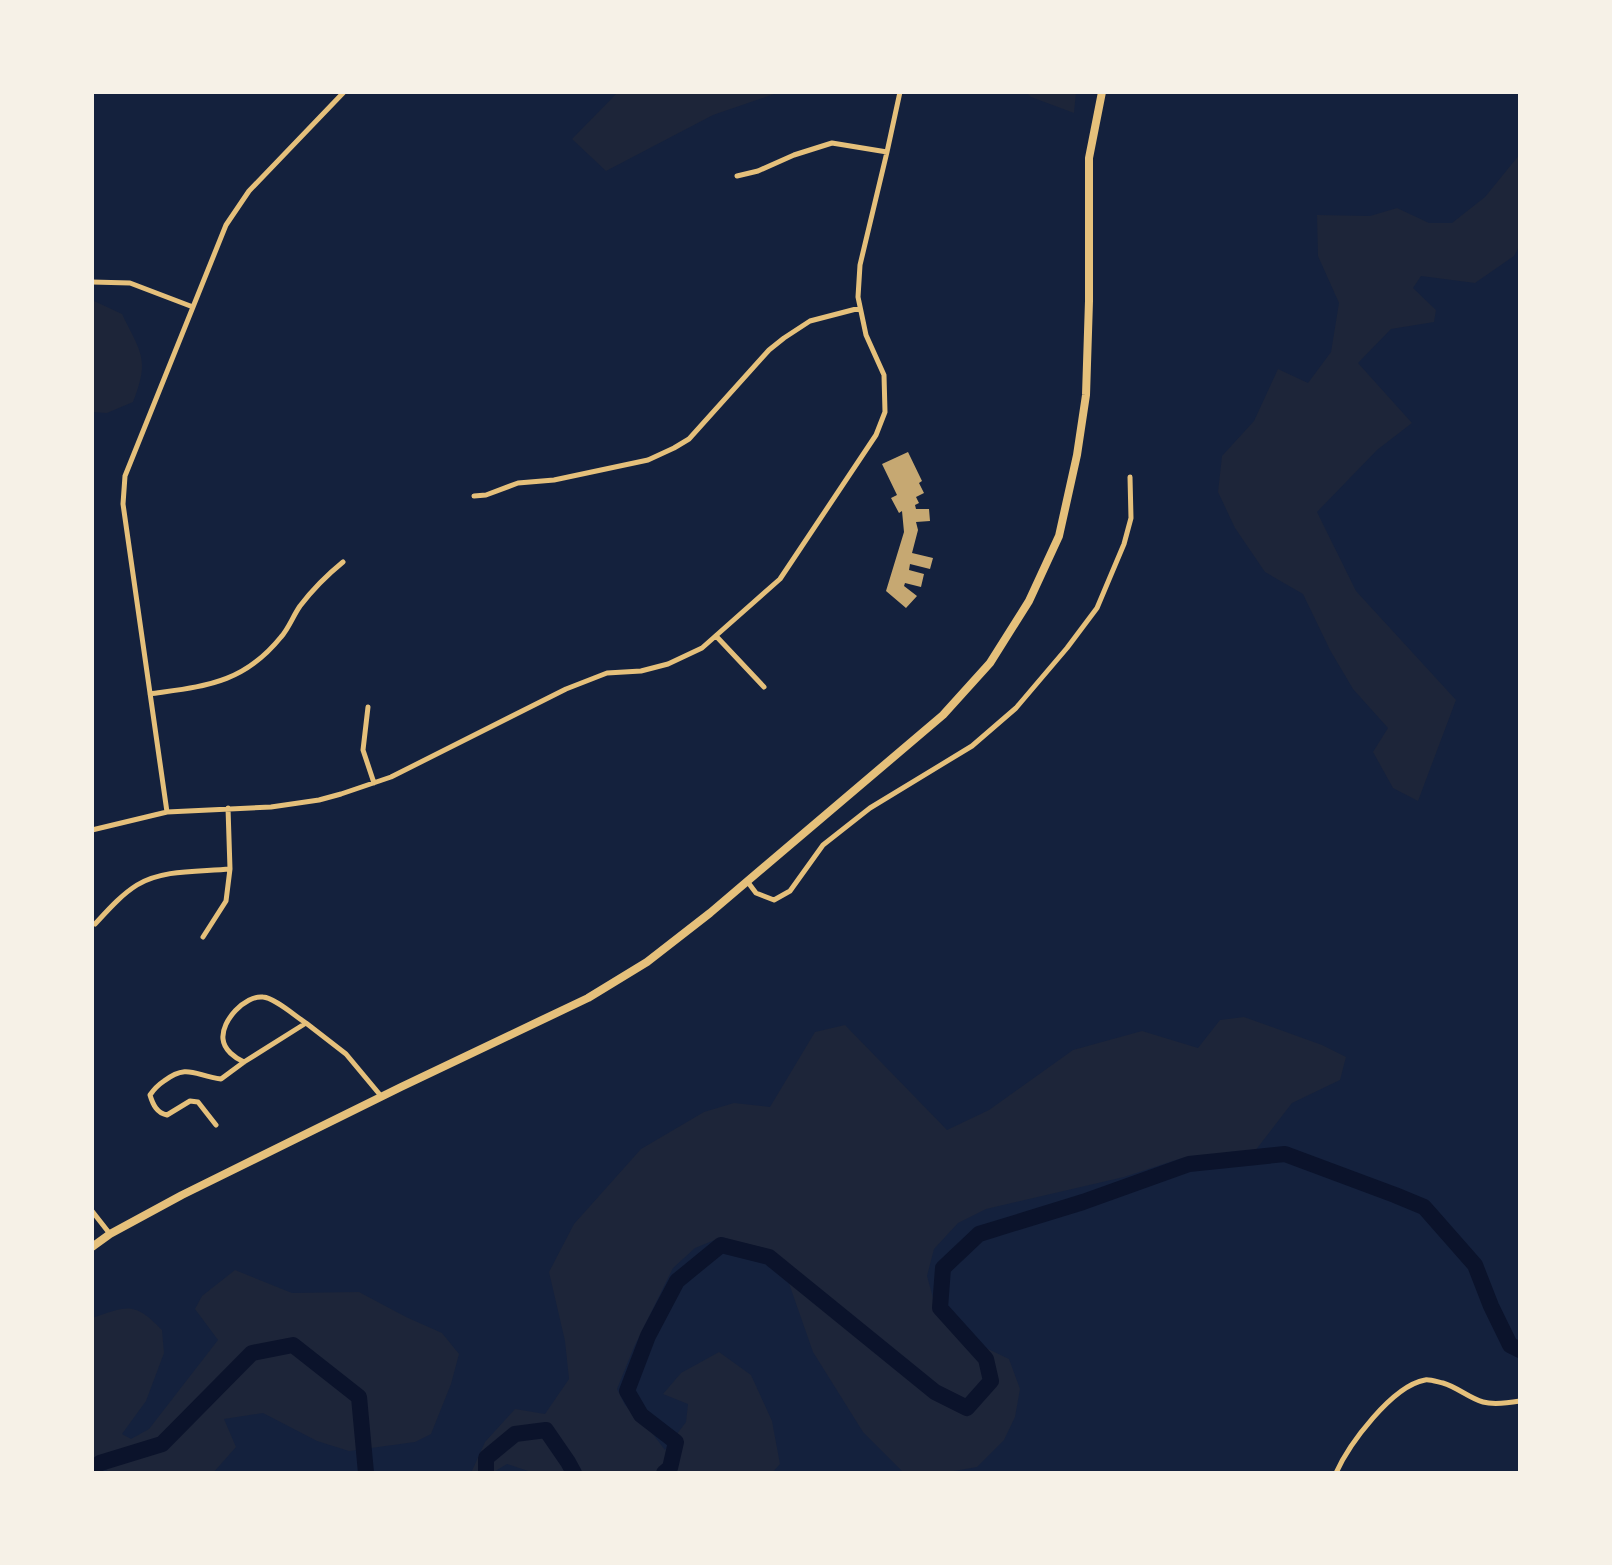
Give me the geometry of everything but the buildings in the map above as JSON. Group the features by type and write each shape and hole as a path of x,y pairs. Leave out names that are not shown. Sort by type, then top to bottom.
{"highway":[{"path":"92,1247 182,1195 588,998 647,962 710,913 943,715 990,663 1029,601 1059,536 1077,455 1086,395 1089,158 1102,92"}],"street":[{"path":"167,812 123,504 123,485 226,225 241,201 344,92"},
{"path":"92,830 167,812 293,804 341,794 391,777 566,689 607,673 641,671 668,664 702,648 780,579 876,435 885,412 884,375 866,335 858,297 860,265 900,92"},
{"path":"737,176 832,143 887,152"},
{"path":"92,282 130,283 193,307"},
{"path":"474,496 486,495 518,483 554,480 648,460 674,448 689,439 769,350 784,338 810,321 860,308"},
{"path":"747,881 756,893 774,900 790,891 823,845 870,808 972,746 1016,708 1097,608 1124,544 1131,518 1130,477"},
{"path":"150,694 210,685 252,666 284,635 299,607 321,581 343,562"},
{"path":"716,636 764,687"},
{"path":"368,707 363,750 374,783"},
{"path":"203,937 226,901 230,869 228,808"},
{"path":"95,924 138,884 160,876 230,869"},
{"path":"244,1062 226,1047 223,1038 226,1025 232,1014 255,997 267,997 346,1054 381,1097"},
{"path":"216,1125 198,1102 190,1101 167,1115 161,1114 150,1095 175,1073 186,1070 221,1079 306,1023"},
{"path":"92,1211 110,1234"},
{"path":"1336,1473 1353,1441 1373,1417 1403,1390 1426,1379 1444,1383 1483,1402 1520,1401"}],"shaded area":[{"path":"618,92 780,92 713,115 606,171 572,139"},
{"path":"1026,92 1076,92 1074,113 1031,97"},
{"path":"1520,154 1520,245 1514,256 1475,283 1421,276 1413,288 1436,310 1434,322 1391,329 1358,363 1412,423 1377,450 1317,512 1356,591 1456,700 1418,801 1393,788 1373,752 1388,728 1353,689 1303,594 1265,572 1235,528 1218,492 1222,456 1254,421 1278,369 1308,383 1331,352 1339,303 1318,256 1317,215 1370,216 1397,208 1429,223 1452,223 1485,197"},
{"path":"92,300 122,314 141,356 141,376 133,402 107,413 92,412"},
{"path":"1244,1017 1322,1045 1346,1057 1340,1080 1292,1103 1255,1151 1182,1158 1124,1177 986,1209 958,1223 934,1249 927,1276 935,1305 963,1337 1009,1359 1020,1389 1015,1417 1004,1440 977,1467 943,1473 904,1473 863,1432 813,1352 785,1272 753,1248 722,1237 695,1248 673,1268 617,1389 625,1405 646,1425 665,1450 686,1422 688,1404 663,1394 681,1373 719,1352 751,1375 772,1421 780,1464 772,1473 672,1473 661,1468 653,1473 534,1473 507,1464 492,1473 471,1473 485,1442 515,1409 545,1414 569,1379 565,1341 549,1272 574,1224 641,1149 704,1112 734,1103 770,1107 815,1032 845,1025 947,1130 989,1110 1073,1050 1142,1031 1198,1048 1220,1020"},
{"path":"235,1270 292,1293 359,1292 442,1333 459,1354 431,1434 415,1442 349,1451 317,1441 263,1413 224,1419 236,1447 213,1473 108,1473 105,1464 92,1473 92,1318 123,1309 137,1310 162,1330 164,1353 146,1401 122,1434 131,1439 149,1429 218,1340 195,1309 202,1296"}],"waterway":[{"path":"664,1473 670,1468 676,1442 641,1415 627,1391 648,1336 677,1281 721,1245 769,1257 935,1392 967,1408 991,1381 986,1359 940,1308 943,1268 979,1234 1083,1202 1189,1164 1285,1154 1424,1207 1475,1265 1510,1345 1520,1350"},
{"path":"92,1470 100,1463 162,1444 252,1353 293,1345 359,1397 366,1473"},
{"path":"486,1473 486,1458 515,1434 546,1430 574,1473"}]}
